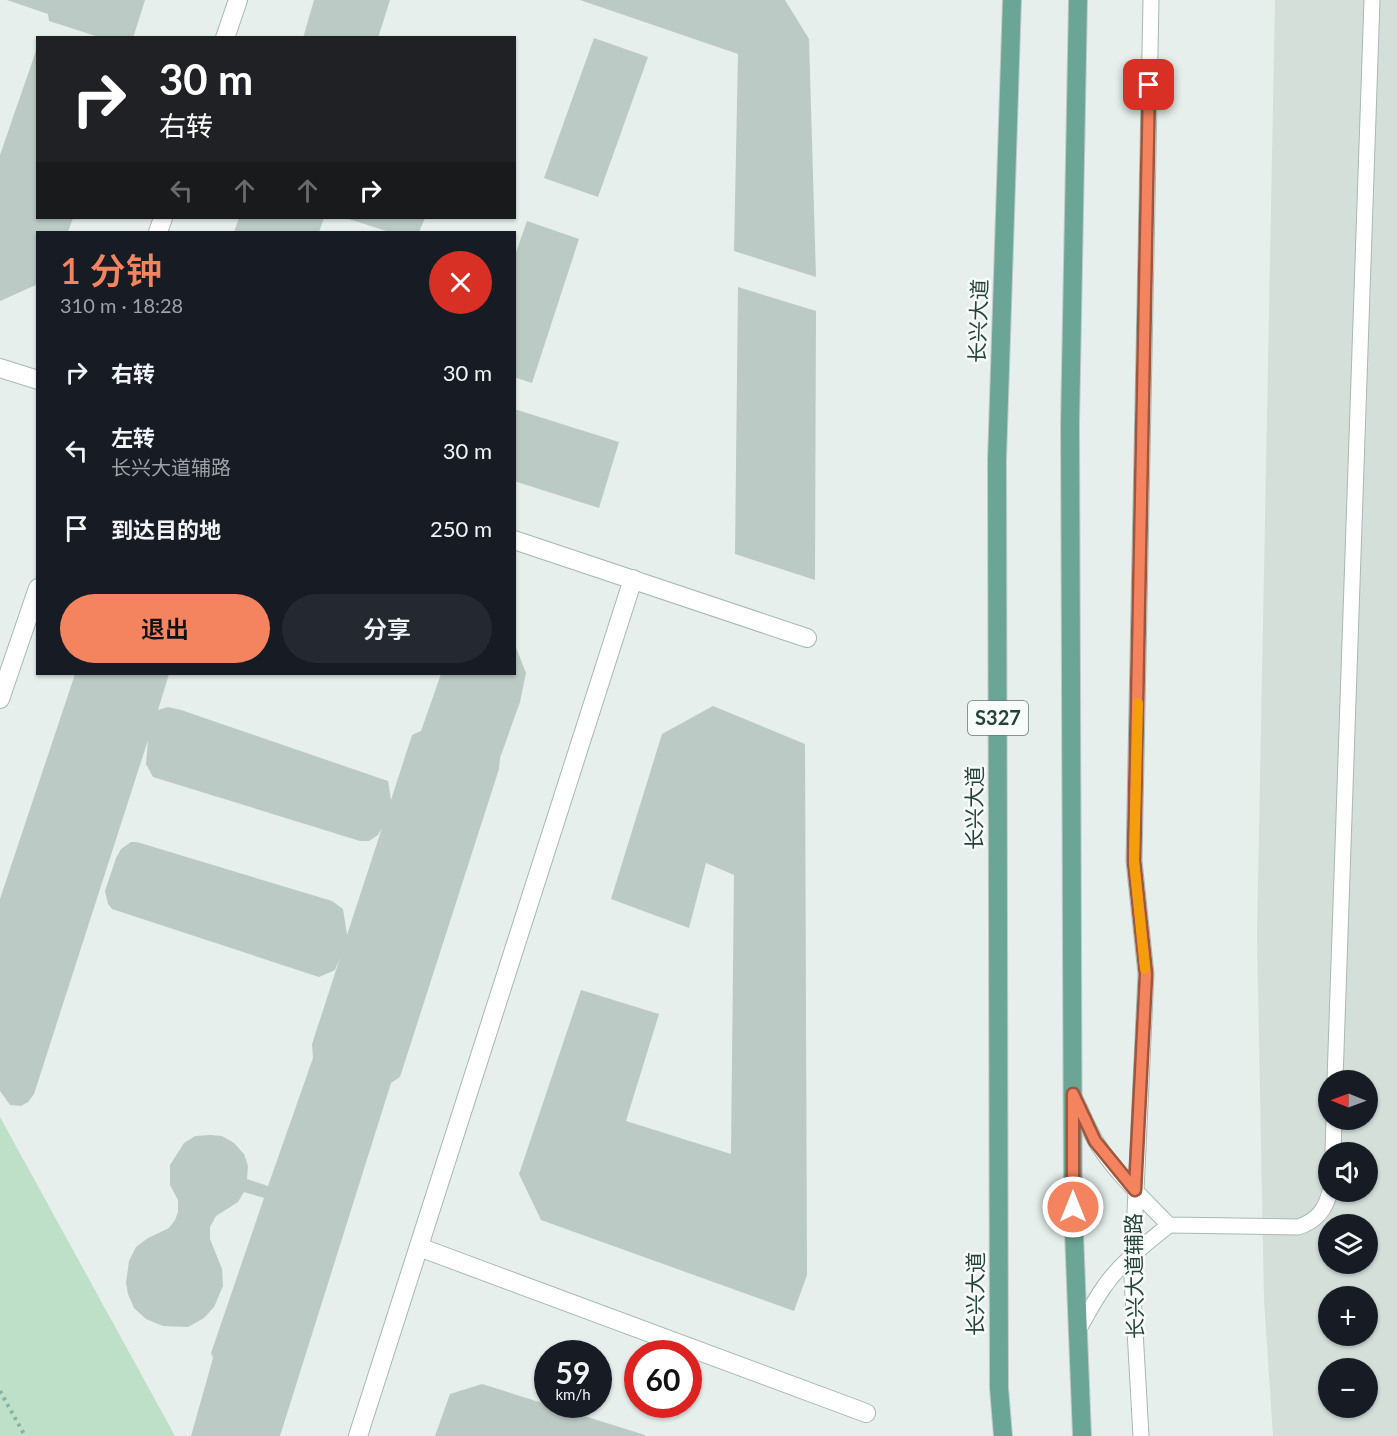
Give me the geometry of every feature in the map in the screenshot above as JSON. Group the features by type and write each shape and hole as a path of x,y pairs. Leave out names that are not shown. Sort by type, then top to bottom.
{"main road":[{"name":"长兴大道","path":"1002,1436 999,1364 998,460 1012,0"},
{"path":"1078,0 1070,424 1073,1207 1082,1436"}],"street":[{"path":"226,36 238,0"},
{"path":"0,368 36,379"},
{"path":"516,541 807,638"},
{"path":"358,1436 633,579"},
{"path":"0,699 36,594"},
{"path":"419,1247 866,1413"}],"lane":[{"name":"长兴大道辅路","path":"1141,1436 1132,1255 1146,974 1134,861 1151,0"},
{"path":"1335,1070 1372,0"},
{"path":"1073,1094 1095,1141 1135,1190 1169,1226"},
{"path":"1077,1332 1104,1287 1132,1255 1169,1226 1298,1227 1312,1221 1322,1212 1326,1202"}],"path":[{"path":"0,1391 25,1436"}],"shaded area":[{"path":"1275,0 1397,0 1397,1436 1273,1436 1264,1300 1257,934"}],"green space":[{"path":"0,1117 175,1436 0,1436"}],"building":[{"path":"7,0 145,0 134,36 96,36 49,21 48,14"},
{"path":"314,0 390,0 379,36 304,36"},
{"path":"580,0 785,0 809,39 816,277 734,251 738,54"},
{"path":"594,38 648,57 598,197 544,178"},
{"path":"36,51 36,219 73,219 68,231 36,231 36,285 0,301 0,155"},
{"path":"239,219 324,219 319,231 234,231"},
{"path":"349,219 425,219 419,231 386,231"},
{"path":"527,221 579,239 532,383 516,378 516,252"},
{"path":"738,287 816,311 815,580 735,554"},
{"path":"516,410 619,442 599,508 516,482"},
{"path":"516,648 526,673 520,702 500,758 499,769 400,1077 391,1083 280,1436 191,1436 213,1358 211,1353 264,1198 244,1192 238,1202 216,1216 210,1227 210,1239 222,1269 223,1286 214,1307 204,1318 188,1327 163,1326 146,1319 134,1308 126,1283 129,1261 136,1247 148,1238 169,1228 175,1220 178,1200 170,1185 170,1165 184,1143 195,1136 222,1136 234,1143 244,1154 248,1166 247,1179 268,1186 313,1058 312,1044 340,958 335,970 319,977 112,909 108,904 105,891 121,849 131,842 137,842 332,901 343,909 347,935 382,828 378,835 369,841 360,841 153,777 146,764 148,740 34,1094 28,1102 21,1106 10,1105 0,1091 0,899 75,675 169,675 158,710 168,707 181,710 388,781 391,800 412,735 421,731 441,675 516,675"},
{"path":"713,706 805,744 807,1275 794,1311 541,1220 519,1174 581,990 659,1014 626,1121 731,1154 734,875 706,863 689,928 611,899 662,734"},
{"path":"482,1384 534,1400 534,1418 591,1418 645,1436 435,1436 450,1394"}],"slow traffic":[{"path":"1138,703 1134,861 1145,969"}],"route":[{"path":"1073,1207 1073,1094 1095,1141 1135,1190 1146,974 1134,861 1149,85"}]}
